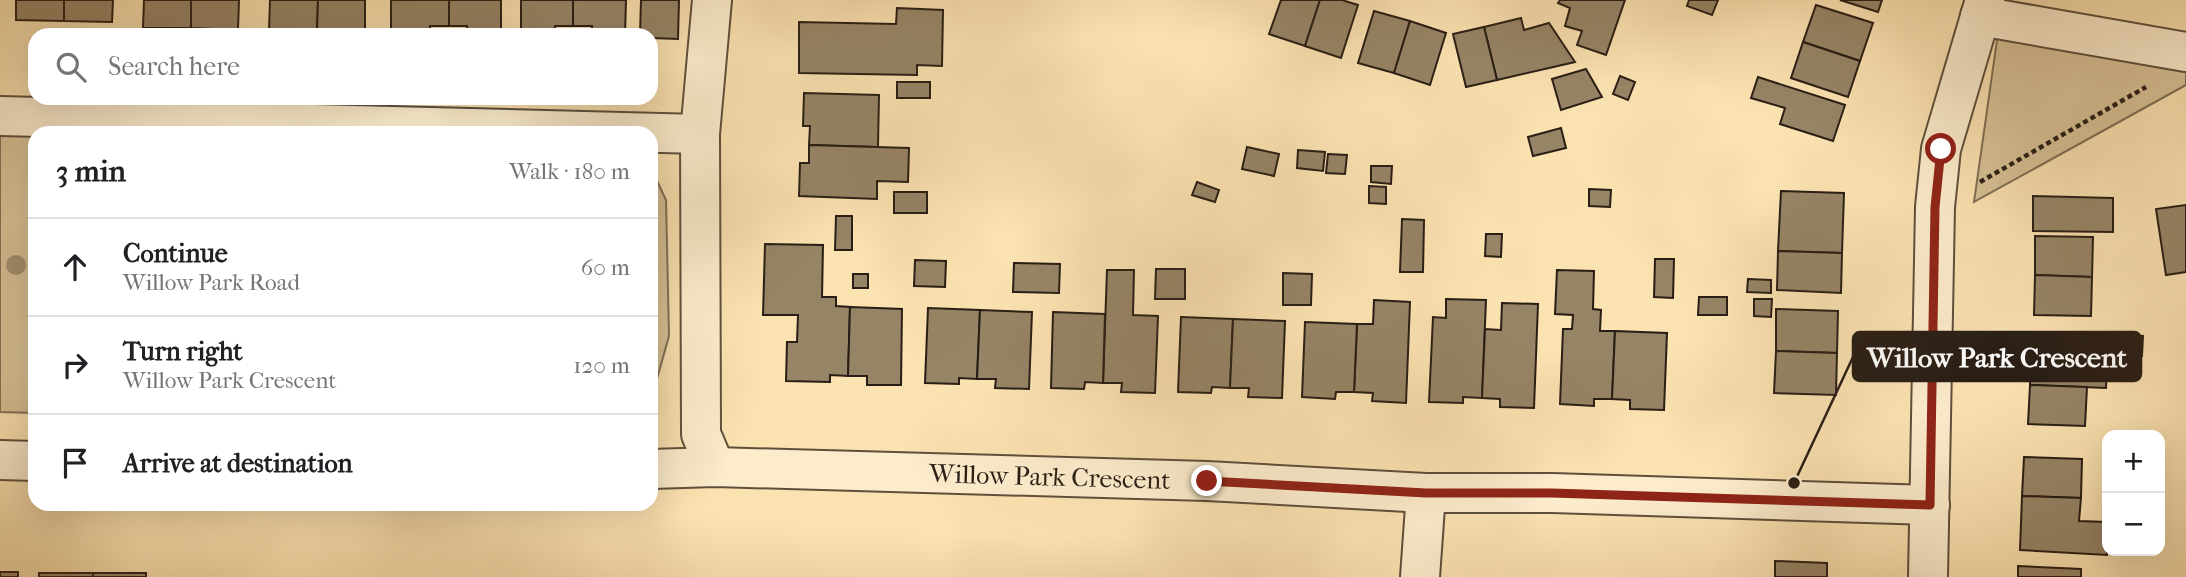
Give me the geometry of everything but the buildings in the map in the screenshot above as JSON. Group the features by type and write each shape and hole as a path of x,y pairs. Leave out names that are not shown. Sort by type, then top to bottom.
{"street":[{"path":"712,0 700,134 701,434 715,467"},
{"path":"1928,577 1935,207 1941,149 1982,8 2186,52"},
{"path":"0,116 389,126"},
{"path":"658,133 700,134"},
{"path":"0,460 28,461"},
{"name":"Willow Park Crescent","path":"658,469 715,467 1207,481 1426,493 1552,493 1930,505"},
{"path":"1420,577 1426,493"}],"path":[{"path":"1935,207 2150,85"}],"shaded area":[{"path":"1998,33 2186,65 2186,85 1974,202"},
{"path":"0,134 28,135 28,413 0,412"},
{"path":"658,183 666,200 669,336 658,375"}],"place":[{"name":"Willow Park Crescent","path":"1794,483"}],"route":[{"path":"1207,481 1426,493 1552,493 1930,505 1935,207 1941,149"}]}
